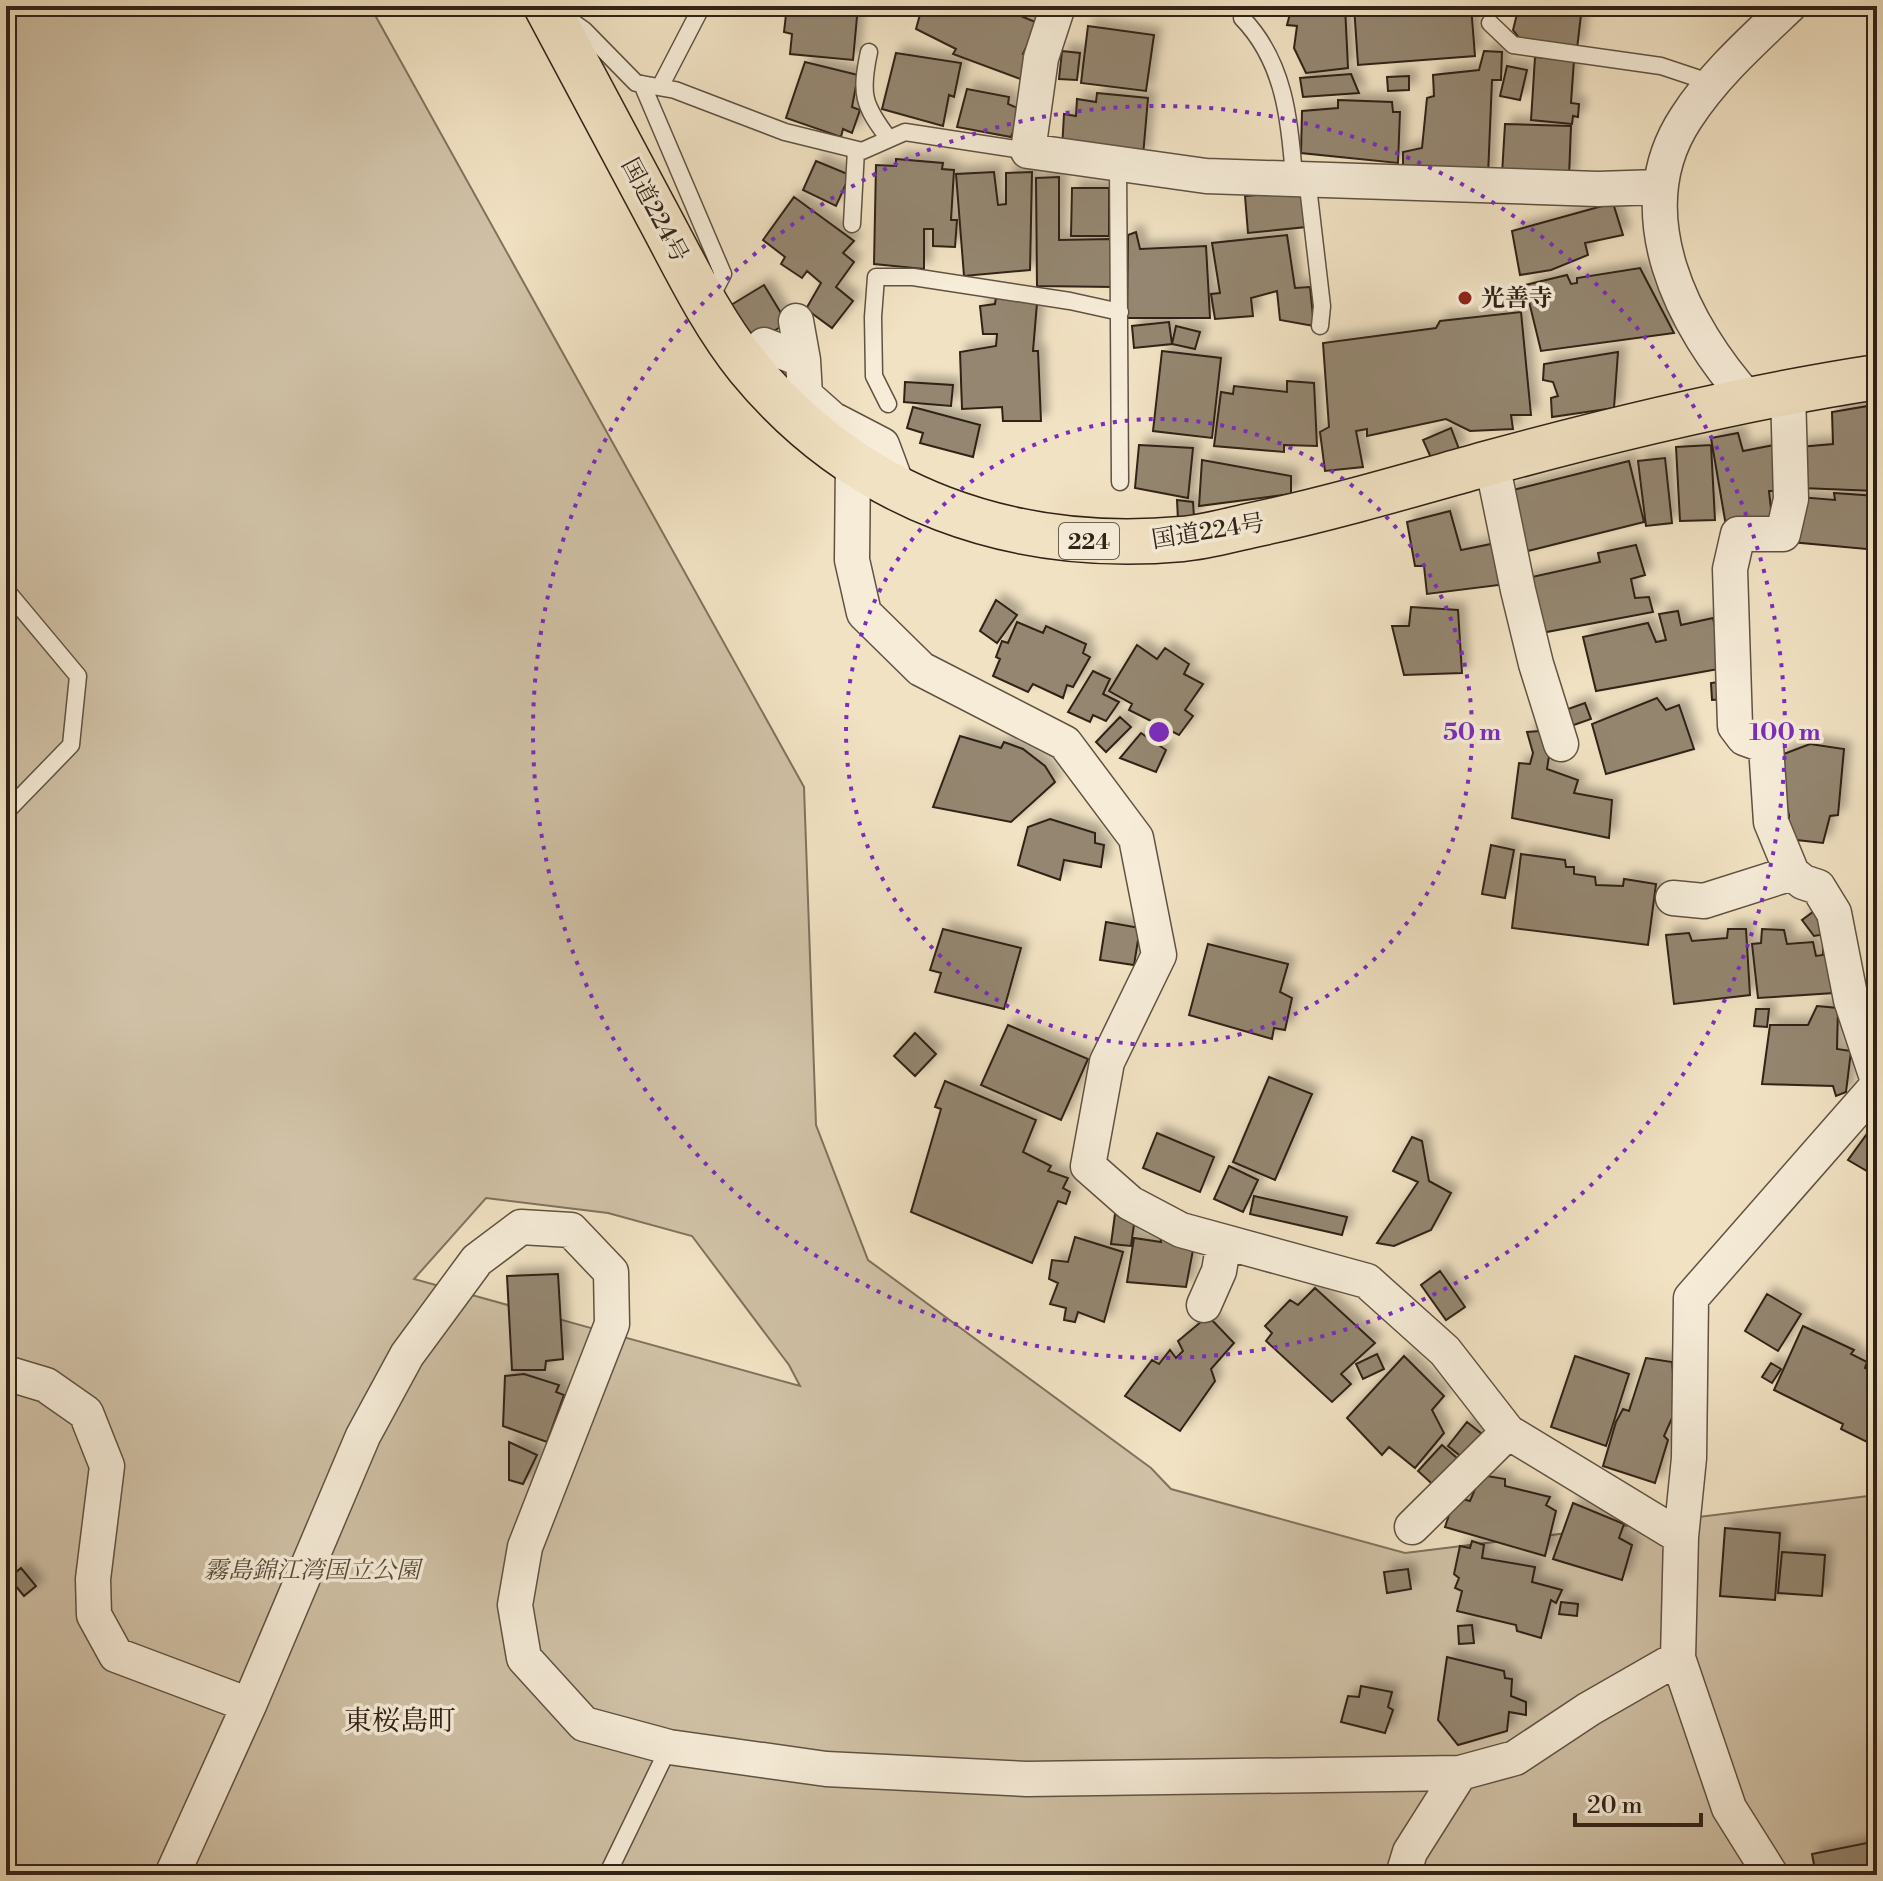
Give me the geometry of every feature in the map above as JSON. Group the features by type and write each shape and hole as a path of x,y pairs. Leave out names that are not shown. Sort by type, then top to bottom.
{"highway":[{"name":"国道224号","path":"547,6 706,306 747,365 785,408 853,462 898,488 951,513 1022,533 1102,543 1201,536 1335,508 1492,463 1769,396 1877,377"}],"street":[{"path":"1058,6 1041,58 1028,151 1206,176 1598,189 1659,187"},
{"path":"1789,6 1712,83 1684,120 1669,151 1659,187 1660,228 1670,274 1728,377 1769,396 1791,499 1783,534 1738,534 1730,569 1735,726 1744,738 1766,746 1771,822 1792,873 1803,882 1818,887 1834,913 1851,1000 1877,1078"},
{"path":"796,321 805,395 832,419 882,445 898,488"},
{"path":"764,345 803,360"},
{"path":"853,462 852,560 864,613 921,669 1065,743 1136,838 1159,955 1107,1062 1088,1166 1130,1203 1181,1230 1367,1281 1445,1351 1508,1432 1681,1537"},
{"path":"1492,463 1536,664 1556,719 1561,744"},
{"path":"1673,898 1704,901 1792,873"},
{"path":"1771,1875 1729,1808 1678,1658 1681,1537 1689,1458 1691,1298 1877,1086"},
{"path":"172,1875 249,1705 363,1436 407,1355 477,1260 521,1227 571,1230 611,1272 612,1324 525,1547 515,1605 524,1658 584,1724 669,1747 826,1769 1027,1779 1460,1773 1515,1758 1589,1709 1678,1658"},
{"path":"1204,1305 1219,1271 1224,1242"},
{"path":"6,1373 46,1385 86,1413 107,1466 93,1579 94,1615 116,1655 249,1705"},
{"path":"1412,1527 1508,1432"},
{"path":"1403,1875 1410,1852 1460,1773"}],"lane":[{"path":"547,6 584,30 636,83 675,90 785,132 862,151 905,132 1028,151"},
{"path":"660,87 702,6"},
{"path":"1242,18 1264,43 1286,100 1322,306 1320,326"},
{"path":"1490,23 1513,45 1661,66 1712,83"},
{"path":"869,52 863,80 864,101 889,139"},
{"path":"642,84 723,274 706,306"},
{"path":"852,224 856,150"},
{"path":"1118,164 1120,482"},
{"path":"888,404 874,376 876,277 913,277 1070,301 1120,312"},
{"path":"6,590 78,676 71,745 6,812"},
{"path":"607,1875 669,1747"}],"green space":[{"name":"霧島錦江湾国立公園","path":"6,6 370,6 804,787 816,1125 868,1260 1151,1468 1171,1489 1405,1553 1877,1495 1877,1875 6,1875","holes":["486,1198 608,1213 692,1236 789,1365 800,1386 414,1279"]}],"building":[{"path":"787,6 858,6 853,60 790,54 792,34 784,32"},
{"path":"915,6 1021,6 1018,15 1038,23 1023,54 1031,59 1023,80 953,54 956,49 916,29 921,11"},
{"path":"1182,6 1243,6 1241,11"},
{"path":"1292,6 1345,6 1348,68 1306,73 1294,48 1297,26 1287,25"},
{"path":"1354,6 1471,6 1475,56 1358,65"},
{"path":"1519,6 1582,6 1577,49 1521,40 1513,30"},
{"path":"1088,26 1154,35 1146,91 1081,83"},
{"path":"1062,51 1080,53 1077,80 1059,79"},
{"path":"1484,51 1502,52 1501,80 1492,80 1488,176 1403,171 1403,152 1422,148 1427,98 1434,96 1433,75 1479,70"},
{"path":"896,53 961,63 954,97 949,95 943,126 882,109"},
{"path":"1535,57 1574,60 1571,103 1579,104 1578,117 1573,116 1572,124 1531,120"},
{"path":"805,62 858,75 852,107 860,110 852,133 843,129 841,137 786,118"},
{"path":"1507,66 1527,70 1520,100 1500,96"},
{"path":"1351,74 1359,93 1303,97 1300,78"},
{"path":"1409,76 1409,90 1388,91 1387,77"},
{"path":"967,89 1009,97 1008,104 1022,110 1011,137 957,127"},
{"path":"1097,93 1148,98 1143,156 1062,149 1064,114 1076,116 1077,99 1096,102"},
{"path":"1338,100 1392,102 1393,112 1400,112 1398,163 1301,153 1302,111 1338,108"},
{"path":"1505,124 1571,126 1569,177 1502,174"},
{"path":"896,159 943,163 942,169 954,170 951,220 957,220 955,247 933,246 933,229 924,229 924,269 874,264 876,165 896,166"},
{"path":"816,161 850,175 836,206 803,190"},
{"path":"994,172 998,205 1006,204 1006,173 1032,172 1030,270 964,276 956,174"},
{"path":"1059,177 1059,240 1110,239 1114,287 1037,286 1036,178"},
{"path":"1072,188 1109,188 1109,236 1071,236"},
{"path":"1303,191 1306,227 1248,233 1245,196"},
{"path":"794,197 854,241 843,253 854,262 836,287 853,301 832,328 806,309 821,283 807,271 802,278 781,264 785,257 763,240"},
{"path":"1613,203 1623,235 1585,243 1588,255 1551,270 1520,275 1512,231"},
{"path":"1136,232 1140,249 1206,246 1210,318 1127,318 1128,235"},
{"path":"1287,235 1295,288 1310,287 1314,326 1280,320 1277,291 1251,298 1253,316 1215,319 1211,294 1220,293 1212,243"},
{"path":"1640,268 1674,333 1541,351 1525,285 1567,275 1571,284 1577,283 1577,278"},
{"path":"764,285 787,323 754,343 731,305"},
{"path":"996,297 1037,303 1033,351 1038,351 1041,421 1003,421 1002,407 962,409 960,352 996,346 997,334 983,334 980,306 995,304"},
{"path":"1521,312 1531,415 1511,415 1513,429 1470,431 1446,419 1367,436 1367,429 1356,431 1363,467 1325,471 1320,432 1329,427 1323,343 1436,328 1440,321"},
{"path":"1169,322 1172,344 1134,348 1132,326"},
{"path":"1176,326 1200,332 1195,349 1172,344"},
{"path":"1162,351 1221,358 1212,438 1153,431"},
{"path":"1618,352 1614,408 1552,417 1551,398 1558,396 1553,382 1543,380 1544,364"},
{"path":"1287,381 1314,383 1317,446 1284,445 1284,452 1214,446 1221,392 1233,394 1234,386 1287,392"},
{"path":"905,382 953,385 951,406 904,402"},
{"path":"1868,406 1877,438 1877,491 1801,488 1799,447 1833,444 1832,412"},
{"path":"913,407 980,425 973,457 920,443 923,433 907,428"},
{"path":"1451,428 1459,449 1432,460 1423,440"},
{"path":"1738,433 1743,451 1774,445 1780,470 1773,472 1776,491 1769,491 1772,518 1726,526 1711,438"},
{"path":"1139,445 1193,448 1188,498 1135,488"},
{"path":"1711,445 1715,520 1680,521 1676,447"},
{"path":"1665,458 1672,523 1646,526 1638,461"},
{"path":"1202,460 1291,476 1291,494 1199,506"},
{"path":"1629,461 1644,522 1520,553 1505,492"},
{"path":"1834,493 1877,496 1877,550 1791,542 1799,497 1835,500"},
{"path":"1177,500 1193,502 1194,517 1178,520"},
{"path":"1450,511 1461,550 1496,543 1507,584 1427,594 1424,566 1415,566 1407,522"},
{"path":"1636,545 1645,575 1631,579 1635,598 1649,597 1653,612 1536,634 1523,579 1600,562 1598,553"},
{"path":"996,600 1017,615 997,643 980,631"},
{"path":"1411,607 1458,610 1462,673 1404,675 1392,626 1409,626"},
{"path":"1678,611 1681,625 1713,618 1724,668 1596,691 1583,637 1648,623 1656,642 1666,640 1659,614"},
{"path":"1017,622 1043,633 1046,626 1086,644 1083,653 1090,657 1073,687 1067,685 1063,698 1033,684 1028,692 993,676 1000,659 996,657 1002,641 1008,643"},
{"path":"1137,645 1157,659 1165,648 1189,664 1184,674 1203,684 1185,710 1193,716 1179,735 1129,710 1132,704 1109,691"},
{"path":"1093,671 1110,679 1103,694 1119,702 1106,721 1093,715 1090,722 1068,712"},
{"path":"1726,681 1727,699 1712,700 1711,683"},
{"path":"1657,698 1666,710 1679,705 1694,749 1606,774 1592,724"},
{"path":"1585,703 1591,719 1571,726 1565,710"},
{"path":"1120,717 1131,727 1106,752 1096,742"},
{"path":"1553,730 1547,769 1578,780 1574,793 1612,800 1609,838 1512,818 1519,763 1530,764 1533,753 1527,732"},
{"path":"1141,733 1166,750 1156,772 1120,758"},
{"path":"960,736 1001,748 1004,742 1023,749 1045,766 1055,782 1011,822 933,807"},
{"path":"1810,744 1844,749 1838,815 1830,816 1823,843 1788,839 1789,815 1777,773 1781,755"},
{"path":"1050,819 1095,833 1095,843 1104,845 1101,867 1064,860 1060,880 1018,865 1028,827"},
{"path":"1491,845 1514,850 1505,898 1482,894"},
{"path":"1521,854 1565,860 1566,867 1574,867 1574,874 1595,877 1596,885 1623,886 1624,879 1656,884 1648,945 1512,928"},
{"path":"1817,909 1833,933 1814,936 1802,920"},
{"path":"1106,922 1140,928 1134,965 1100,960"},
{"path":"943,929 1021,948 1004,1009 935,992 941,973 930,970"},
{"path":"1728,929 1746,929 1750,995 1674,1004 1666,935 1689,933 1692,941 1727,938"},
{"path":"1762,929 1784,930 1787,944 1813,942 1816,956 1823,955 1823,947 1831,946 1834,993 1758,998 1752,944 1761,943"},
{"path":"1208,944 1288,964 1280,992 1292,998 1285,1030 1274,1028 1272,1039 1189,1015"},
{"path":"1817,1006 1838,1008 1837,1049 1851,1051 1846,1092 1836,1096 1833,1086 1762,1084 1770,1025 1808,1025"},
{"path":"1756,1009 1769,1009 1767,1027 1754,1026"},
{"path":"1008,1025 1088,1059 1061,1120 981,1085"},
{"path":"915,1033 936,1054 915,1076 894,1056"},
{"path":"1269,1077 1312,1094 1275,1180 1233,1162"},
{"path":"945,1081 1036,1120 1023,1152 1051,1166 1048,1171 1068,1178 1063,1188 1070,1192 1066,1204 1058,1201 1032,1263 911,1212 941,1109 935,1107"},
{"path":"1877,1120 1877,1169 1872,1174 1848,1160"},
{"path":"1157,1133 1214,1157 1200,1192 1143,1168"},
{"path":"1412,1137 1422,1141 1429,1181 1451,1193 1431,1230 1394,1246 1377,1243 1418,1182 1393,1171"},
{"path":"1229,1166 1258,1180 1243,1212 1214,1199"},
{"path":"1254,1196 1347,1217 1342,1235 1250,1214"},
{"path":"1115,1214 1135,1217 1131,1246 1111,1244"},
{"path":"1160,1234 1193,1250 1186,1287 1127,1282 1134,1238 1161,1242"},
{"path":"1075,1237 1123,1252 1104,1322 1078,1312 1075,1322 1064,1320 1066,1308 1050,1304 1058,1283 1049,1279 1052,1260 1068,1262"},
{"path":"1440,1271 1465,1307 1446,1320 1421,1285"},
{"path":"558,1274 563,1359 546,1361 545,1370 512,1370 507,1276"},
{"path":"1315,1288 1375,1343 1341,1374 1351,1384 1332,1402 1266,1341 1272,1333 1265,1326 1290,1300 1298,1305"},
{"path":"1767,1294 1801,1314 1778,1351 1745,1331"},
{"path":"1208,1316 1234,1343 1211,1369 1215,1381 1180,1431 1125,1396 1152,1360 1159,1364 1170,1350 1176,1358 1183,1351 1178,1341"},
{"path":"1803,1326 1854,1350 1851,1354 1867,1362 1865,1368 1877,1374 1877,1447 1841,1429 1843,1424 1774,1390"},
{"path":"1377,1354 1384,1369 1363,1379 1356,1364"},
{"path":"1404,1356 1444,1396 1432,1410 1444,1433 1415,1468 1389,1447 1382,1455 1347,1418"},
{"path":"1575,1356 1629,1374 1606,1446 1551,1427"},
{"path":"1646,1358 1672,1362 1676,1409 1664,1436 1668,1440 1655,1483 1603,1466 1616,1422 1623,1409 1629,1411"},
{"path":"1771,1363 1781,1369 1772,1383 1762,1377"},
{"path":"524,1374 559,1385 556,1392 564,1395 547,1442 503,1426 505,1376"},
{"path":"1467,1422 1487,1438 1468,1462 1448,1446"},
{"path":"509,1442 537,1455 523,1484 509,1480"},
{"path":"1442,1445 1464,1464 1440,1491 1418,1471"},
{"path":"1481,1475 1505,1479 1505,1486 1550,1497 1546,1505 1556,1511 1545,1556 1445,1527 1455,1497 1470,1501"},
{"path":"1573,1503 1624,1524 1619,1538 1632,1545 1622,1580 1553,1559"},
{"path":"1725,1528 1780,1533 1775,1600 1720,1596"},
{"path":"1472,1541 1484,1545 1482,1558 1535,1567 1532,1582 1562,1590 1556,1603 1551,1600 1541,1638 1517,1631 1516,1625 1457,1611 1462,1591 1455,1588 1459,1578 1454,1574 1460,1546 1470,1548"},
{"path":"1782,1552 1825,1555 1822,1596 1778,1593"},
{"path":"21,1568 36,1586 24,1596 9,1578"},
{"path":"1408,1569 1411,1589 1387,1593 1384,1572"},
{"path":"1561,1602 1578,1604 1577,1616 1559,1614"},
{"path":"1472,1625 1474,1643 1459,1644 1458,1626"},
{"path":"1447,1657 1504,1671 1505,1678 1512,1679 1511,1696 1526,1702 1526,1715 1509,1712 1507,1731 1458,1745 1438,1720"},
{"path":"1361,1686 1392,1692 1388,1707 1393,1710 1385,1733 1341,1722 1348,1696 1359,1697"},
{"path":"1877,1841 1877,1875 1816,1875 1812,1854"}],"place":[{"name":"光善寺","path":"1465,298"}],"district":[{"name":"東桜島町","path":"400,1720"}]}
